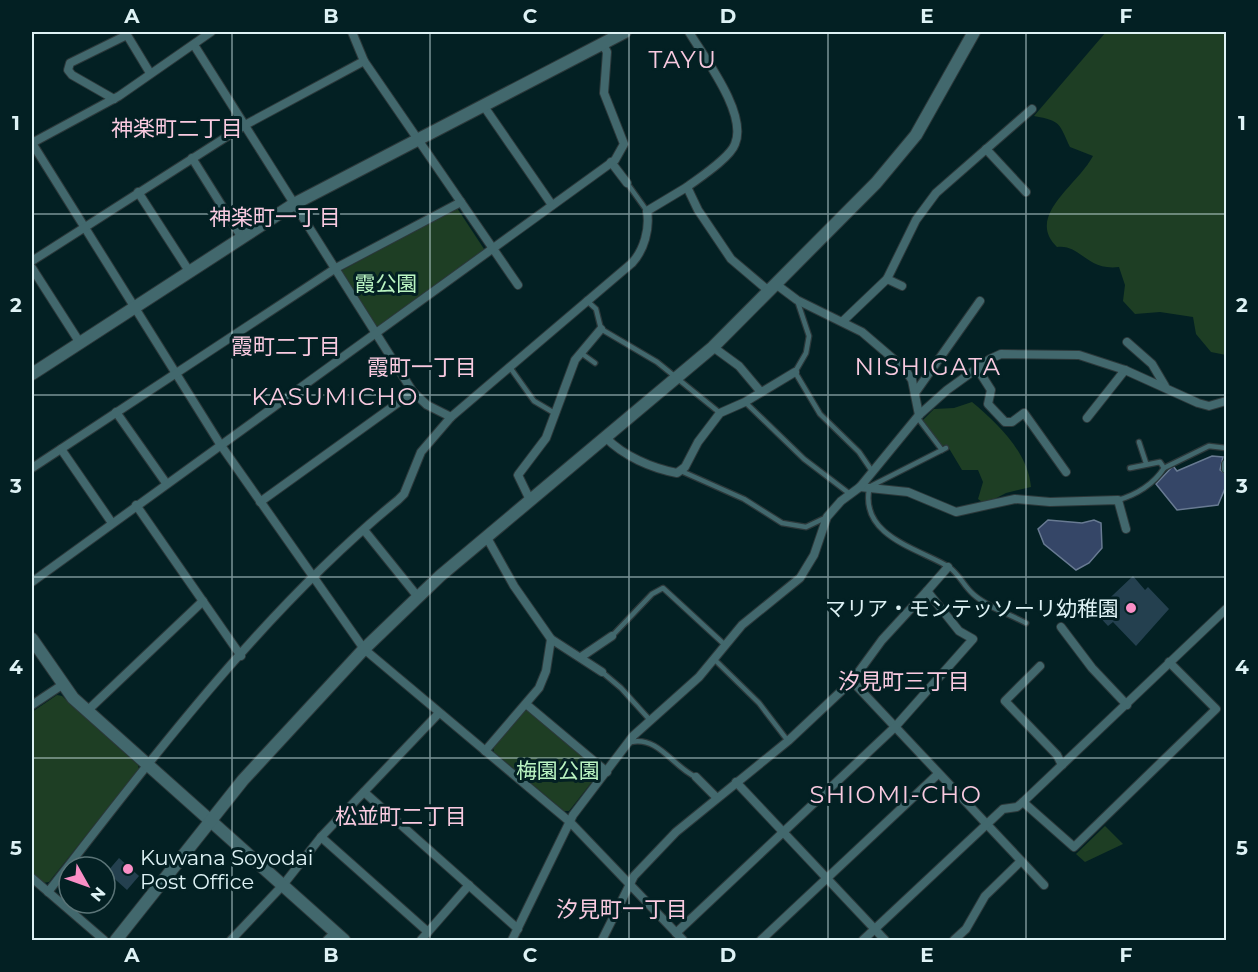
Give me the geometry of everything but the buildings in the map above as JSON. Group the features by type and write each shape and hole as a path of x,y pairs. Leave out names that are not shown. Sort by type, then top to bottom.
{"street":[{"path":"211,32 114,99 32,143 220,444 364,649 570,822 683,940"},
{"path":"352,32 364,62 518,285"},
{"path":"32,374 294,204 607,38 625,32"},
{"path":"48,892 147,764 312,576 404,494 416,459 451,417 586,300 616,278 637,257 648,227 647,211 687,187 731,151 736,143 736,130 731,105 689,32"},
{"path":"116,940 243,780 364,649 486,536 713,347 876,183 916,135 974,32"},
{"path":"114,99 72,75 68,70 70,63 127,35 150,74"},
{"path":"32,582 611,162 624,144 604,93 607,38"},
{"path":"194,45 413,392 427,405 451,417"},
{"path":"32,261 245,125 364,62"},
{"path":"483,105 552,205"},
{"path":"843,321 887,279 928,202 1032,109"},
{"path":"986,149 1026,192"},
{"path":"192,158 242,238"},
{"path":"611,162 627,183"},
{"path":"687,187 698,210 731,259 773,288 862,332 904,368 912,380 918,416"},
{"path":"138,192 189,271"},
{"path":"32,468 336,268 461,202"},
{"path":"32,268 80,343"},
{"path":"887,279 902,286"},
{"path":"915,393 980,301"},
{"path":"530,500 518,475 546,438 569,373 581,353 602,329"},
{"path":"1127,342 1152,364 1165,386"},
{"path":"713,347 739,366 760,391"},
{"path":"865,488 872,472 918,416 977,368 1002,354 1079,355 1165,386 1198,404 1209,405 1227,401"},
{"path":"977,368 991,390 988,404 1005,422 1012,422 1024,413 1066,472"},
{"path":"1087,418 1125,370"},
{"path":"606,438 616,448 649,464 663,470 681,471 698,442 720,413 745,402 795,372"},
{"path":"260,502 413,392"},
{"path":"116,412 166,483"},
{"path":"61,448 112,523"},
{"path":"1227,464 1227,469"},
{"path":"512,940 570,822 649,719 692,683 749,618 805,572 827,517 850,494 865,488 908,492 956,512 967,512 1015,499 1050,502 1118,500 1126,529"},
{"path":"136,505 241,656"},
{"path":"364,530 376,542 418,597"},
{"path":"486,536 514,586 551,639 602,672"},
{"path":"602,940 629,883 676,832 788,741 852,681 882,640 948,567"},
{"path":"676,933 896,728 973,639 959,630 927,591"},
{"path":"87,711 203,602"},
{"path":"863,940 1003,809 1017,807 1023,802 1227,609"},
{"path":"1061,627 1092,668 1127,705"},
{"path":"581,657 612,636"},
{"path":"32,639 62,685 87,711 283,885 336,938"},
{"path":"485,751 526,704 544,679 551,639"},
{"path":"1023,802 1074,847 1216,709 1169,662"},
{"path":"1040,666 1005,701 1056,755 1062,765"},
{"path":"852,681 1044,885"},
{"path":"32,705 62,685"},
{"path":"526,704 608,772"},
{"path":"231,940 283,885 321,837 439,712"},
{"path":"761,940 938,774"},
{"path":"696,777 717,798"},
{"path":"736,782 885,940"},
{"path":"364,792 518,929"},
{"path":"321,837 428,932"},
{"path":"954,940 966,929 985,896 1021,861"},
{"path":"32,878 104,940"},
{"path":"421,940 469,885"}],"lane":[{"path":"627,183 647,211"},
{"path":"586,300 596,309 602,329 652,358 720,413"},
{"path":"797,300 809,336 806,353 795,372 820,414 859,452 872,472"},
{"path":"581,353 595,363"},
{"path":"510,366 534,400 556,414"},
{"path":"745,402 804,459 850,494"},
{"path":"918,416 944,449 865,488 870,509 893,540 948,567 961,576 969,590 978,598 1026,623"},
{"path":"1139,442 1146,463"},
{"path":"1118,500 1136,493 1152,482 1164,468 1209,446 1227,448"},
{"path":"1130,468 1160,462 1164,468"},
{"path":"681,471 744,499 782,523 806,527 827,517"},
{"path":"612,636 652,594 663,588 724,645"},
{"path":"714,658 759,703 788,741"},
{"path":"602,672 621,688 649,719"},
{"path":"631,742 639,740 662,750 696,777"}],"green space":[{"path":"1106,32 1226,32 1226,355 1211,352 1196,334 1193,317 1160,312 1135,314 1123,301 1125,285 1119,267 1099,265 1072,249 1057,247 1049,235 1047,224 1050,212 1093,156 1070,147 1061,128 1055,122 1034,116"},
{"name":"霞公園","path":"457,208 486,252 377,329 339,272"},
{"path":"972,402 1001,429 1018,450 1029,474 1031,487 1006,493 985,504 978,499 983,482 978,470 962,470 947,445 942,446 923,420 934,409 954,408"},
{"path":"57,695 62,696 138,765 139,769 71,855 57,855 57,872 49,882 43,883 32,873 32,712"},
{"name":"梅園公園","path":"524,711 529,711 598,768 599,773 569,811 564,811 494,752 493,747"},
{"path":"1105,826 1123,844 1085,862 1076,854"}],"water":[{"path":"1212,456 1223,457 1220,470 1226,474 1226,486 1218,505 1177,510 1156,484 1173,466 1177,471"},
{"path":"1048,520 1082,523 1094,520 1101,523 1102,548 1089,563 1076,570 1044,544 1038,529"}],"place":[{"name":"マリア・モンテッソーリ幼稚園","path":"1131,608"},
{"name":"Kuwana Soyodai Post Office","path":"128,869"}],"district":[{"name":"TAYU","path":"683,59"},
{"name":"神楽町二丁目","path":"177,128"},
{"name":"神楽町一丁目","path":"275,217"},
{"name":"霞町二丁目","path":"286,346"},
{"name":"NISHIGATA","path":"928,366"},
{"name":"霞町一丁目","path":"422,367"},
{"name":"KASUMICHO","path":"335,396"},
{"name":"汐見町三丁目","path":"904,681"},
{"name":"SHIOMI-CHO","path":"896,794"},
{"name":"松並町二丁目","path":"401,816"},
{"name":"汐見町一丁目","path":"622,909"}]}
